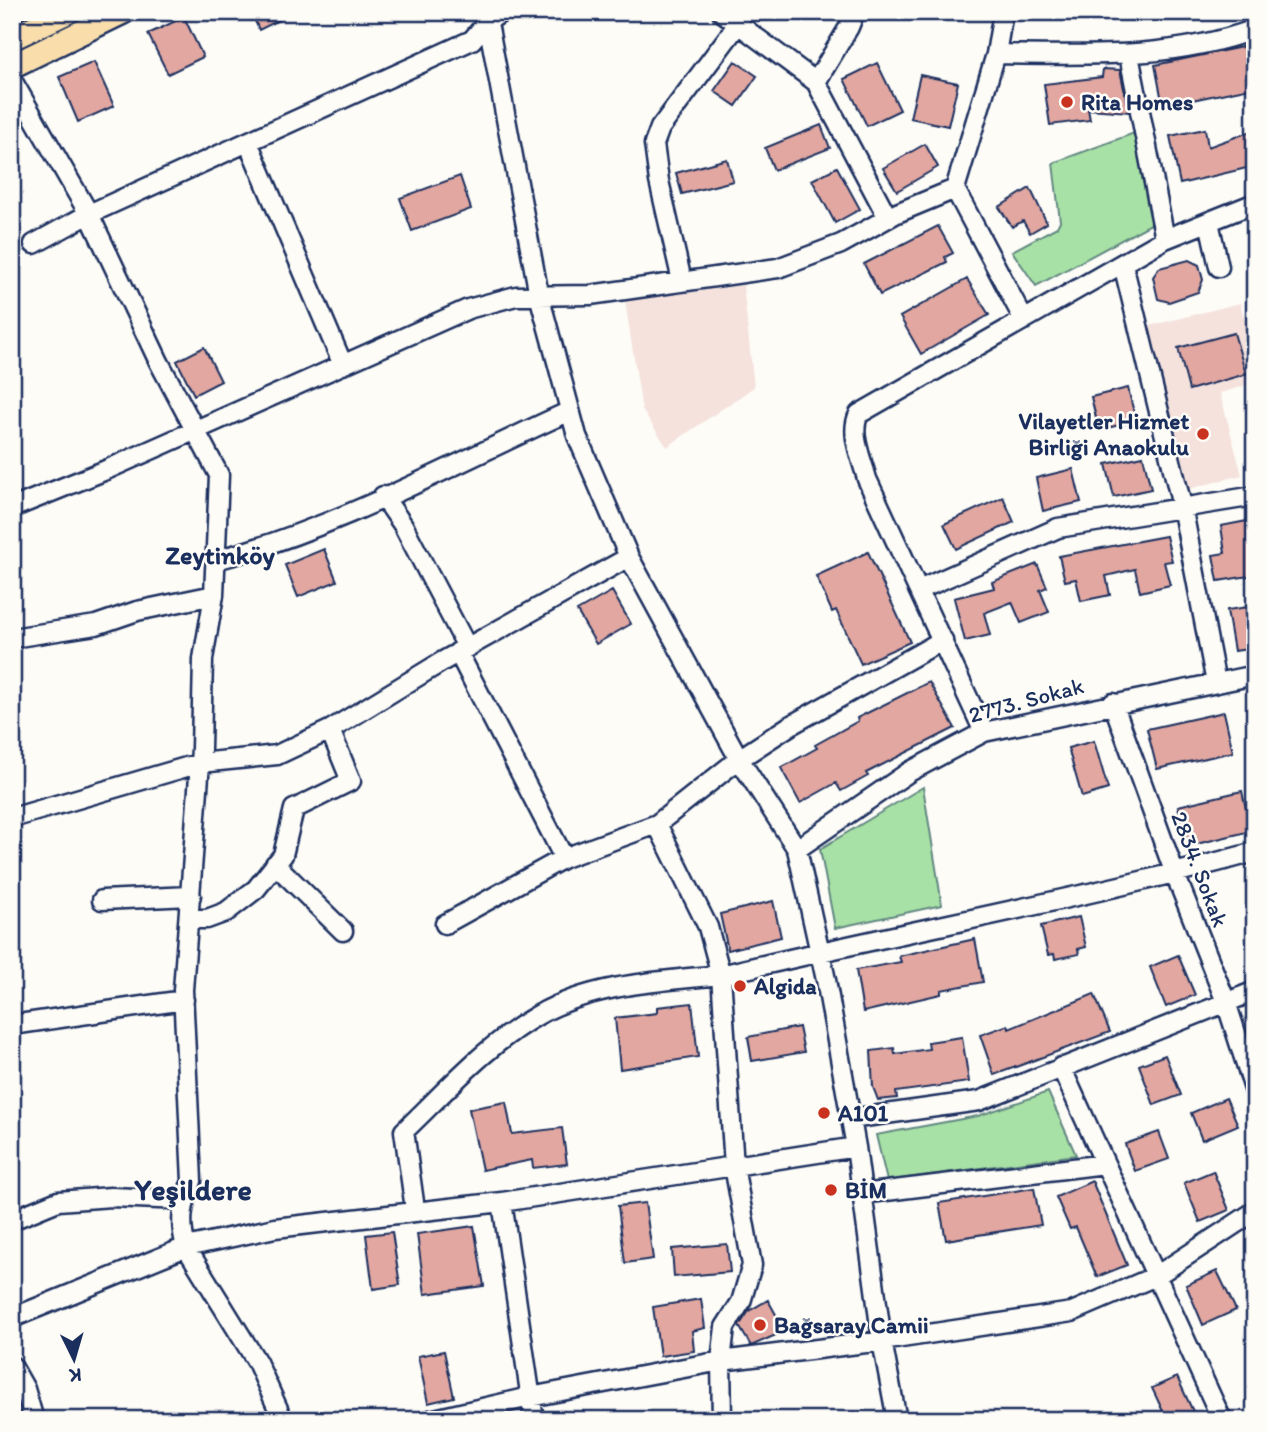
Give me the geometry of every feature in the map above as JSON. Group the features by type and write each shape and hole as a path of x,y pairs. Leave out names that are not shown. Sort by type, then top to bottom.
{"main road":[{"path":"12,38 67,12"},
{"path":"12,66 123,12"}],"street":[{"path":"722,12 816,82 888,218"},
{"path":"816,82 855,12"},
{"path":"1003,12 996,54 955,189 1024,320"},
{"path":"34,244 89,214 472,40 492,15"},
{"path":"492,15 539,295 577,436 629,557 739,759 797,849 820,951 856,1147 882,1341 897,1420"},
{"path":"682,281 659,181 654,144 660,128 738,24"},
{"path":"996,54 1129,55 1227,40 1255,29"},
{"path":"1129,55 1165,239"},
{"path":"12,80 89,214 219,475 214,595 202,659 200,763 184,1000 192,1181 183,1200 181,1228 186,1247 257,1362 283,1420"},
{"path":"248,142 343,365"},
{"path":"12,508 195,431 424,331 468,309 516,296 590,295 778,268 841,244 888,218 955,189"},
{"path":"984,732 867,479 855,422 859,414 1165,239 1255,203"},
{"path":"1209,222 1219,267"},
{"path":"1123,264 1182,506 1216,683"},
{"path":"216,560 266,547 570,411"},
{"path":"383,496 403,525 564,858"},
{"path":"919,590 1058,528 1255,496"},
{"path":"12,818 200,763 276,755 330,730 463,650 629,557"},
{"path":"12,638 96,625 137,611 214,595"},
{"path":"445,924 564,858 657,824 739,759 791,725 943,640"},
{"name":"2773. Sokak","path":"797,849 909,772 984,732 1255,675"},
{"name":"2834. Sokak","path":"1114,703 1175,874 1227,1003 1255,1092"},
{"path":"189,919 207,919 226,912 256,889 283,855 294,809 351,781 330,730"},
{"path":"657,824 708,927 721,975 734,1166 751,1265 741,1301 725,1326 721,1360 722,1420"},
{"path":"415,1209 404,1131 496,1044 539,1015 572,1000 638,984 721,975 1175,874 1255,852"},
{"path":"275,864 343,931"},
{"path":"102,900 191,896"},
{"path":"850,1119 979,1101 1255,991"},
{"path":"12,1025 184,1000"},
{"path":"1062,1068 1222,1420"},
{"path":"12,1318 186,1247 275,1228 415,1209 502,1202 856,1147"},
{"path":"862,1194 1105,1164"},
{"path":"12,1220 58,1200 111,1197 183,1200"},
{"path":"502,1202 534,1420"},
{"path":"430,1420 450,1418 530,1397 721,1360 882,1341 1072,1312 1156,1276 1255,1211"},
{"path":"12,1366 18,1392 34,1420"}],"shaded area":[{"path":"743,285 754,387 667,447 642,410 625,301"},
{"name":"Vilayetler Hizmet Birliği Anaokulu","path":"1240,303 1255,360 1255,383 1220,393 1242,475 1189,489 1149,326"}],"green space":[{"path":"1137,132 1154,218 1151,224 1036,286 1012,251 1057,227 1060,221 1053,163"},
{"path":"923,787 942,905 835,928 820,849"},
{"path":"1048,1092 1076,1155 887,1181 876,1135 978,1116"}],"building":[{"path":"251,12 295,12 259,30"},
{"path":"184,17 203,57 168,74 148,34"},
{"path":"1247,46 1255,87 1163,106 1155,65"},
{"path":"735,61 757,76 736,106 714,91"},
{"path":"94,62 114,106 78,122 59,77"},
{"path":"877,63 900,110 867,126 844,79"},
{"path":"1103,69 1120,70 1129,112 1088,109 1090,120 1050,125 1044,84 1102,77"},
{"path":"920,75 958,83 948,126 910,118"},
{"path":"821,125 830,148 774,170 765,148"},
{"path":"1205,129 1208,147 1255,130 1255,166 1180,184 1170,136"},
{"path":"925,144 938,167 897,191 883,168"},
{"path":"727,159 733,181 682,194 676,173"},
{"path":"837,167 860,209 835,223 812,180"},
{"path":"460,176 471,209 412,231 400,198"},
{"path":"1030,188 1047,223 1030,233 1023,221 1012,227 999,207"},
{"path":"938,226 953,253 945,257 947,262 880,295 864,264"},
{"path":"1189,260 1199,265 1203,280 1198,292 1169,302 1158,299 1153,277 1159,268"},
{"path":"967,279 989,315 921,354 900,317"},
{"path":"1234,333 1246,374 1189,390 1178,348"},
{"path":"204,347 221,381 194,395 177,361"},
{"path":"1128,388 1136,421 1099,430 1091,397"},
{"path":"1143,456 1151,489 1114,497 1106,464"},
{"path":"1073,469 1081,502 1043,511 1036,478"},
{"path":"1003,497 1014,522 956,549 944,524"},
{"path":"1252,520 1255,575 1218,581 1213,555 1225,553 1221,526"},
{"path":"1166,536 1172,561 1164,562 1170,585 1140,592 1135,569 1106,576 1110,595 1081,601 1076,579 1065,581 1059,556"},
{"path":"324,549 337,581 298,597 285,565"},
{"path":"868,552 910,642 861,664 836,610 832,612 816,576"},
{"path":"1037,564 1047,587 1040,590 1049,612 1021,623 1012,602 984,613 990,635 965,641 954,598 994,588 992,582"},
{"path":"612,591 631,624 596,644 577,611"},
{"path":"1255,606 1255,648 1234,651 1227,610"},
{"path":"929,682 955,728 866,773 868,776 841,791 836,783 800,803 781,768 817,748 815,745 858,721 857,718"},
{"path":"1224,712 1233,752 1157,769 1147,729"},
{"path":"1094,741 1108,789 1082,797 1068,748"},
{"path":"1242,791 1251,831 1188,846 1178,806"},
{"path":"773,901 781,937 728,950 720,914"},
{"path":"1079,917 1086,947 1078,949 1079,954 1055,959 1054,954 1048,955 1041,926"},
{"path":"975,939 983,982 941,990 941,994 863,1012 856,970 901,962 899,956"},
{"path":"1178,955 1195,995 1166,1007 1150,967"},
{"path":"1094,994 1110,1032 994,1075 980,1035 1008,1025 1009,1029"},
{"path":"692,1003 698,1057 620,1069 615,1018 657,1013 657,1007"},
{"path":"799,1027 804,1052 752,1061 748,1037"},
{"path":"962,1037 969,1082 896,1092 897,1098 878,1100 873,1087 871,1051 894,1048 895,1054 929,1049 928,1042"},
{"path":"1165,1055 1181,1095 1154,1105 1139,1065"},
{"path":"1226,1098 1238,1125 1202,1140 1191,1113"},
{"path":"506,1102 512,1134 562,1128 567,1164 533,1168 532,1160 482,1170 469,1109"},
{"path":"1159,1132 1169,1159 1135,1171 1125,1144"},
{"path":"1213,1171 1229,1210 1200,1222 1184,1183"},
{"path":"1092,1181 1127,1265 1097,1277 1076,1227 1070,1229 1056,1197"},
{"path":"1034,1188 1041,1225 946,1240 939,1203"},
{"path":"645,1203 653,1259 625,1263 618,1206"},
{"path":"474,1226 484,1286 425,1294 417,1234"},
{"path":"392,1232 400,1285 373,1289 366,1235"},
{"path":"727,1244 730,1272 674,1277 672,1249"},
{"path":"1217,1271 1236,1310 1203,1325 1186,1285"},
{"path":"701,1299 705,1328 692,1331 694,1351 660,1356 653,1307"},
{"name":"Bağsaray Camii","path":"768,1300 785,1331 751,1346 739,1326 749,1311"},
{"path":"444,1351 454,1397 428,1403 418,1356"},
{"path":"1177,1377 1197,1420 1167,1420 1152,1388"}],"place":[{"name":"Rita Homes","path":"1067,102"},
{"name":"Vilayetler Hizmet Birliği Anaokulu","path":"1203,434"},
{"name":"Algida","path":"740,986"},
{"name":"A101","path":"824,1113"},
{"name":"BİM","path":"831,1190"},
{"name":"Bağsaray Camii","path":"760,1325"}],"district":[{"name":"Zeytinköy","path":"220,555"},
{"name":"Yeşildere","path":"193,1190"}]}
